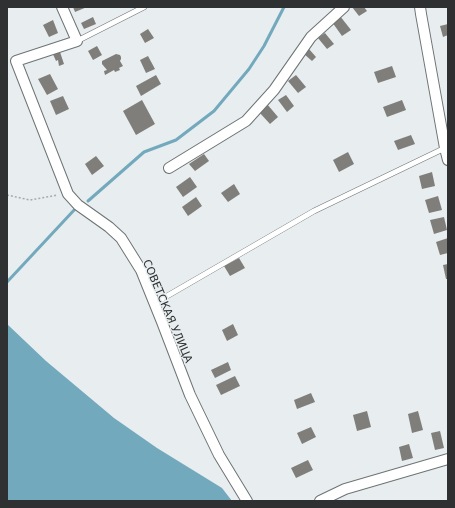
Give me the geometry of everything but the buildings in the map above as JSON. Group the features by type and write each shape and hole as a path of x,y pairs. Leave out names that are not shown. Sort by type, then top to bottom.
{"street":[{"path":"62,7 77,42"},
{"path":"169,168 246,121 274,90 310,37 344,7"},
{"path":"420,7 448,160"},
{"name":"СОВЕТСКАЯ УЛИЦА","path":"77,42 16,61 68,194 78,205 109,227 121,238 141,270 190,395 219,455 248,501"},
{"path":"320,501 345,489 448,459"}],"lane":[{"path":"77,42 144,7"},
{"path":"154,303 314,211 445,148"}],"path":[{"path":"7,195 30,200 68,194"}],"water":[{"path":"7,324 46,361 114,418 157,448 222,488 232,501 7,501"}],"waterway":[{"path":"88,201 144,152 176,140 214,111 249,69 264,46 284,7"},
{"path":"7,282 76,208"}]}
